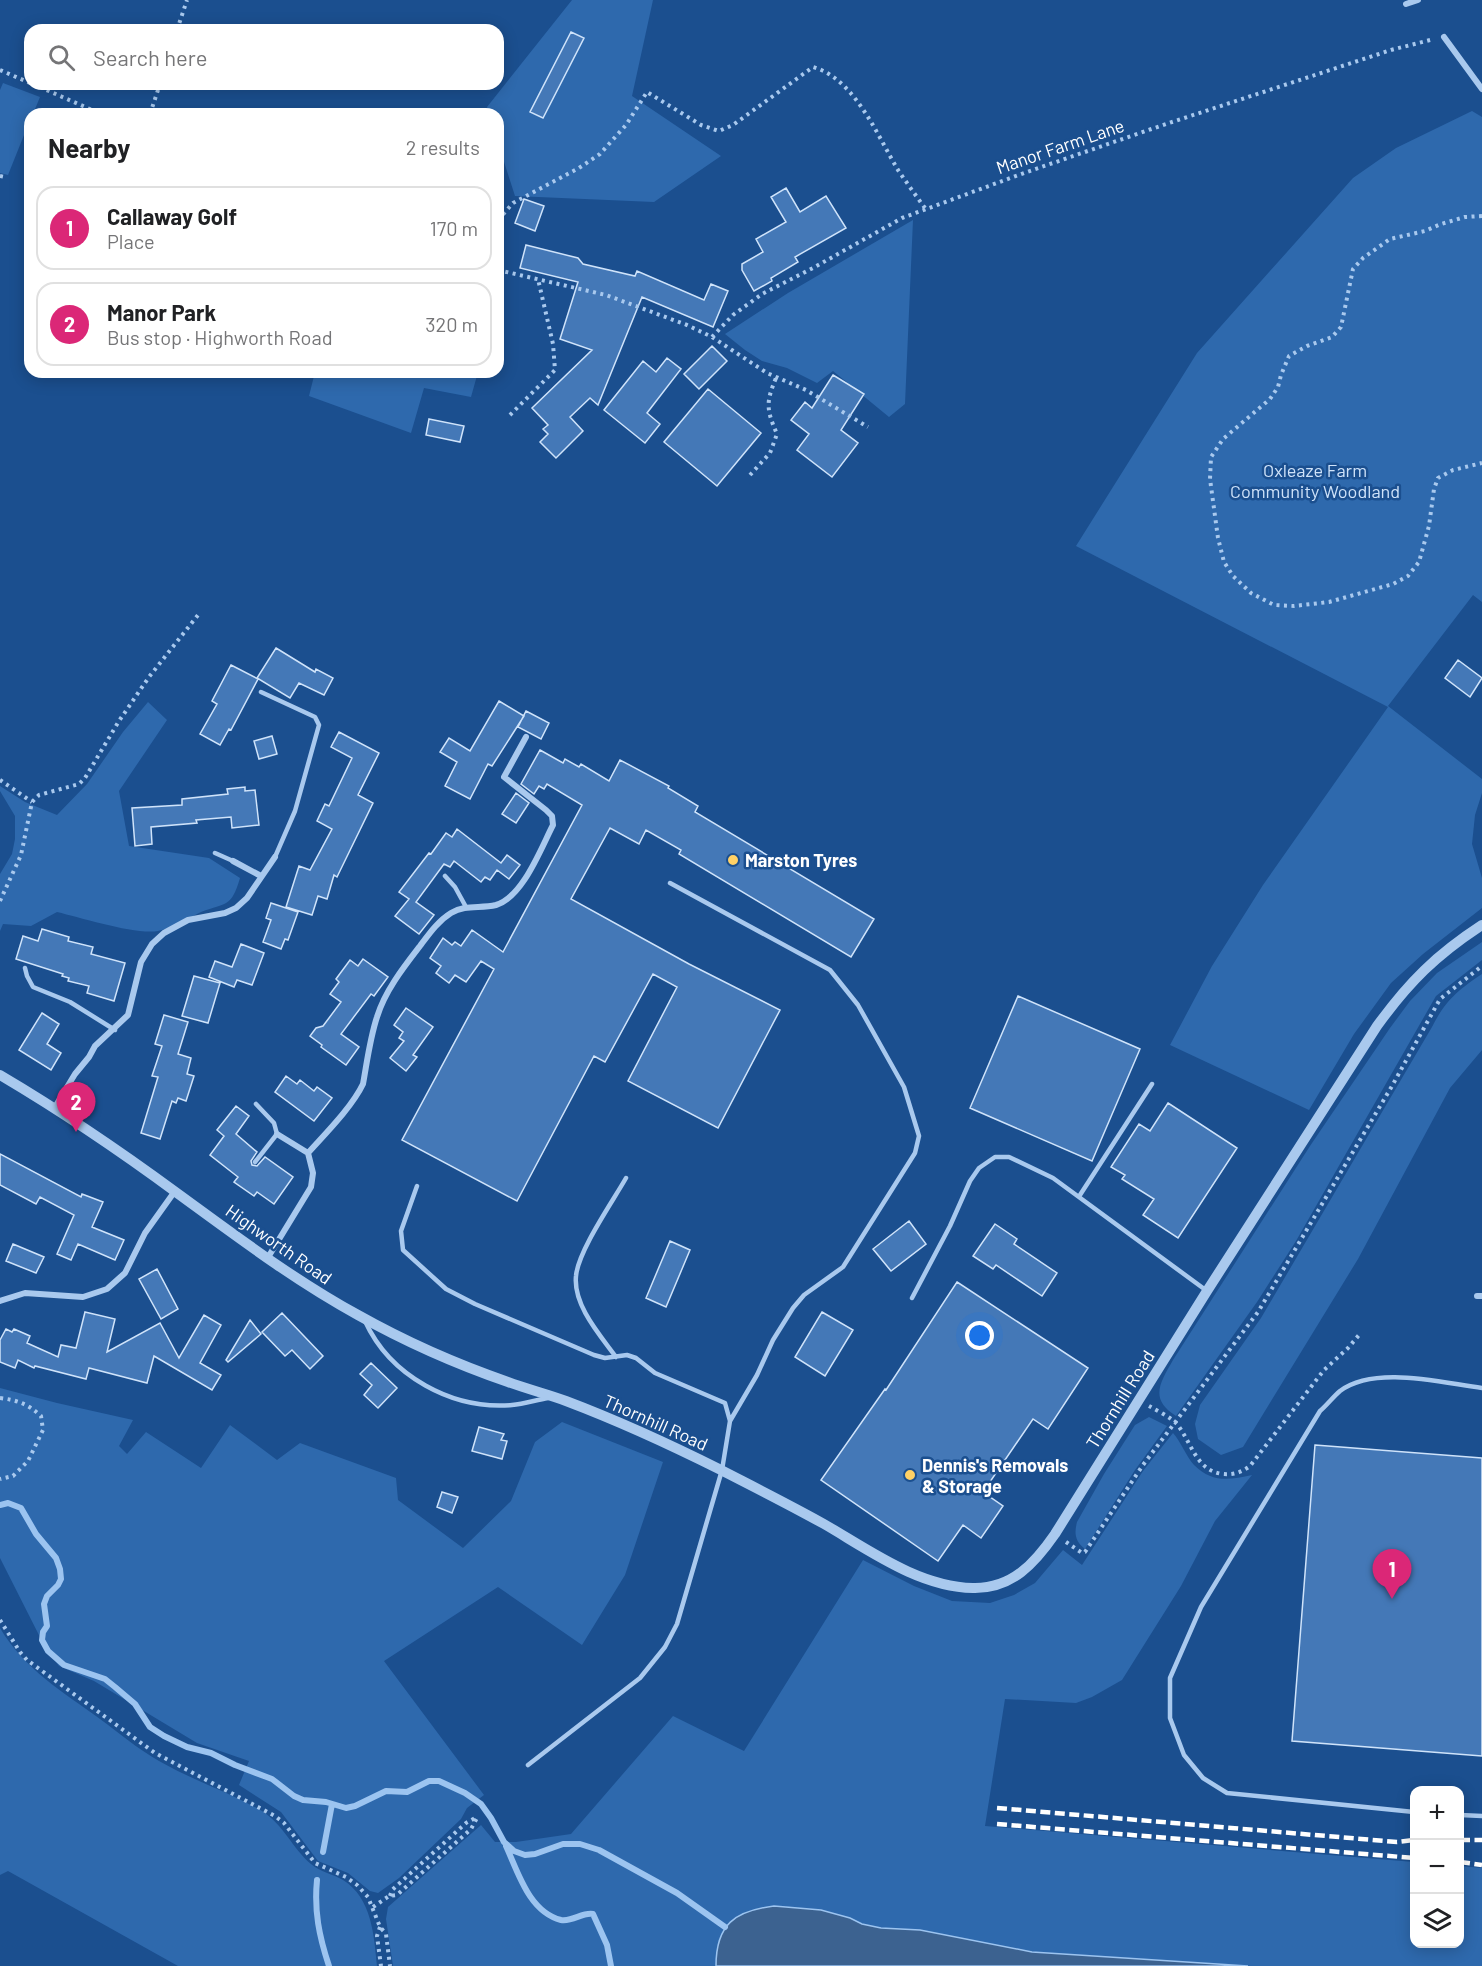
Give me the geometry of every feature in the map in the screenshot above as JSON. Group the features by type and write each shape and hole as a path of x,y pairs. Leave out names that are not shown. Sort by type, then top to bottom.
{"street":[{"path":"1406,4 1418,0"},
{"path":"1444,37 1482,89"},
{"path":"308,1154 359,1093 363,1084 377,1017 387,993 408,961 433,930 453,912 466,907 492,906 507,900 523,881 553,825 552,816 546,810 504,777 526,737"},
{"path":"55,1107 95,1046 115,1030 128,1015 141,962 152,944 164,933 188,920 225,913 236,908 247,898 275,857"},
{"path":"233,861 261,876"},
{"name":"Thornhill Road","path":"558,1398 656,1438 722,1470 902,1568 931,1579 973,1588 1006,1582 1033,1564 1055,1534 1377,1026 1424,969 1456,942 1482,925"},
{"name":"Highworth Road","path":"0,1075 55,1107 310,1288 363,1318 447,1359 507,1382 558,1398"},
{"path":"267,1259 310,1187 312,1173 308,1154 277,1134"},
{"path":"0,1300 25,1293 83,1297 107,1289 125,1273 145,1233 175,1191"}],"lane":[{"path":"261,692 315,717 319,725 295,811 275,857"},
{"path":"215,852 233,861"},
{"path":"446,876 455,886 466,907"},
{"path":"528,1764 640,1678 665,1647 677,1624 722,1470 730,1421 757,1375 773,1340 793,1308 804,1295 843,1267 915,1152 919,1136 904,1087 858,1005 830,970 670,883"},
{"path":"26,968 27,976 33,987 70,1002 115,1030"},
{"path":"1080,1195 1152,1084"},
{"path":"255,1162 277,1134 274,1123 256,1104"},
{"path":"912,1298 950,1226 964,1191 979,1168 995,1157 1009,1157 1053,1178 1080,1195 1207,1291"},
{"path":"616,1357 588,1317 579,1299 575,1278 579,1260 626,1178"},
{"path":"417,1185 401,1231 403,1250 446,1289 475,1304 594,1355 605,1358 627,1355 636,1358 655,1373 725,1403 730,1421"},
{"path":"363,1318 381,1350 393,1362 422,1385 440,1393 495,1405 513,1405 558,1398"},
{"path":"1410,1812 1227,1793 1203,1778 1184,1755 1170,1718 1170,1678 1201,1607 1320,1411 1341,1390 1367,1380 1394,1377 1482,1388"},
{"path":"1464,1815 1482,1816"}],"path":[{"path":"179,24 187,0"},
{"name":"Manor Farm Lane","path":"712,337 733,315 762,294 813,268 881,228 925,208 1391,50 1444,37"},
{"path":"504,213 513,203 579,168 600,154 626,125 647,92 701,125 719,131 740,120 813,67 840,82 862,107 899,170 925,208"},
{"path":"0,70 24,80"},
{"path":"47,90 87,108"},
{"path":"152,108 158,90"},
{"path":"1482,216 1465,217 1425,231 1390,239 1364,258 1353,269 1341,327 1332,338 1307,346 1289,356 1278,387 1270,399 1223,439 1210,457 1210,479 1218,538 1224,562 1233,576 1251,593 1274,605 1294,606 1329,602 1393,584 1408,576 1419,562 1429,526 1434,489 1438,478 1453,470 1482,463"},
{"path":"504,271 627,301 687,325 712,337 776,378 806,390 868,426"},
{"path":"510,416 555,370 553,344 538,279"},
{"path":"750,475 770,453 777,434 769,416 767,399 776,378"},
{"path":"0,902 21,855 32,802 39,795 79,783 85,778 137,694 198,615"},
{"path":"0,780 32,802"},
{"path":"1055,1534 1082,1553 1085,1552 1143,1465 1258,1312 1392,1086 1440,999 1482,966"},
{"path":"1139,1400 1175,1422 1200,1463 1212,1472 1227,1475 1242,1472 1250,1466 1324,1370 1359,1335"},
{"path":"0,1398 16,1400 30,1406 41,1416 43,1430 28,1461 13,1476 0,1479"},
{"path":"0,1620 27,1660 155,1753 275,1816 284,1823 315,1863 346,1877 357,1885 368,1897 380,1928 386,1934 390,1966"},
{"path":"372,1906 389,1896 397,1895 471,1829 478,1816 466,1823 392,1890 389,1896"},
{"path":"380,1928 377,1936 381,1966"}],"green space":[{"path":"572,0 653,0 632,96 721,156 654,202 515,196 504,162 504,108 487,107 501,90 504,90 504,86"},
{"path":"3,83 40,97 35,108 24,108 24,135 8,175 0,173 0,90"},
{"name":"Oxleaze Farm Community Woodland","path":"1472,111 1482,117 1482,602 1473,595 1388,706 1482,779 1482,793 1475,815 1472,844 1482,878 1482,908 1423,954 1391,983 1354,1034 1309,1110 1170,1045 1212,966 1263,885 1388,707 1076,546 1197,353 1353,178 1396,148"},
{"path":"913,220 905,404 889,417 833,371 817,383 787,368 762,361 725,334 788,293"},
{"path":"314,378 476,378 471,397 424,388 411,433 309,396"},
{"path":"148,702 167,720 119,791 129,846 209,858 240,878 234,895 227,903 158,931 136,931 57,912 31,926 3,924 0,931 0,874 12,854 15,839 15,816 0,791 0,786 25,802 57,815 87,784 123,732"},
{"path":"1482,942 1482,960 1436,996 1296,1241 1257,1302 1176,1416 1162,1403 1160,1397 1164,1376 1310,1146 1410,1001 1437,973"},
{"path":"1482,974 1482,1050 1450,1088 1358,1259 1243,1447 1221,1455 1198,1439 1195,1424 1200,1405 1261,1318 1442,1010 1459,991"},
{"path":"0,1388 133,1420 119,1446 127,1454 146,1432 201,1468 230,1425 277,1460 300,1443 396,1478 398,1500 463,1548 511,1501 535,1442 562,1422 663,1462 625,1575 582,1645 498,1587 384,1661 484,1795 467,1808 461,1819 399,1878 378,1893 370,1891 348,1873 318,1861 281,1812 239,1785 249,1761 197,1743 94,1681 59,1666 45,1647 0,1558"},
{"path":"1149,1417 1167,1426 1135,1470 1085,1549 1076,1537 1077,1522 1135,1425"},
{"path":"1173,1433 1194,1465 1207,1475 1228,1479 1252,1475 1215,1521 1181,1586 1122,1680 1076,1703 1005,1699 985,1826 1410,1862 1410,1948 1464,1948 1464,1866 1482,1868 1482,1966 393,1966 386,1919 388,1907 481,1825 495,1842 516,1842 571,1834 673,1716 744,1751 863,1560 914,1586 952,1601 990,1603 1014,1595 1035,1583 1063,1550 1082,1565 1143,1471"},
{"path":"0,1628 21,1656 58,1689 159,1761 262,1811 276,1823 311,1864 343,1880 353,1888 366,1907 370,1918 377,1966 178,1966 8,1871 0,1875"}],"shaded area":[{"path":"774,1906 821,1910 881,1928 920,1930 1032,1952 1248,1966 716,1966 720,1940 730,1922 748,1912"}],"building":[{"path":"571,32 584,38 543,118 530,112"},
{"path":"786,188 800,212 826,196 846,228 795,257 798,262 754,291 742,270 742,264 763,252 756,239 786,222 771,197"},
{"path":"524,199 544,206 535,231 515,223"},
{"path":"526,245 578,258 583,264 635,276 637,271 704,300 711,284 728,291 713,327 642,297 598,405 590,398 570,417 583,431 556,458 540,442 548,434 543,429 548,425 532,408 592,350 560,339 578,282 520,268"},
{"path":"712,346 727,361 699,389 684,374"},
{"path":"667,358 681,369 647,413 660,424 645,443 604,410 643,361 656,372"},
{"path":"833,375 864,394 841,430 858,443 832,477 797,450 809,434 791,420 805,402 812,408"},
{"path":"708,389 761,433 717,486 664,442"},
{"path":"429,419 464,426 460,442 426,435"},
{"path":"276,648 315,672 316,669 333,678 324,695 299,683 290,698 257,678"},
{"path":"1458,660 1482,678 1470,697 1445,678"},
{"path":"231,665 258,679 231,730 229,729 220,745 200,734 217,704 212,701"},
{"path":"499,701 524,716 492,766 488,764 470,799 445,786 457,762 440,752 449,738 470,751"},
{"path":"526,711 549,723 541,739 518,727"},
{"path":"339,732 379,753 358,795 373,803 337,877 334,875 327,899 318,896 312,915 286,907 299,866 310,870 332,829 317,821 325,804 329,806 352,758 331,747"},
{"path":"272,736 277,754 259,759 254,741"},
{"path":"540,750 563,763 565,759 579,767 581,764 609,781 620,760 669,786 668,788 698,806 695,812 874,919 851,957 679,854 681,850 646,830 639,844 610,828 571,899 689,964 780,1010 718,1128 628,1081 677,987 653,974 605,1062 594,1056 517,1201 402,1140 494,969 481,961 466,982 455,975 449,983 436,973 441,966 430,958 443,938 452,945 455,942 461,946 472,930 503,952 582,805 547,784 544,789 539,786 534,794 521,784"},
{"path":"245,787 245,791 255,790 259,825 232,828 231,817 151,827 152,844 135,846 132,808 182,805 182,799 228,794 227,789"},
{"path":"516,793 529,803 516,823 502,814"},
{"path":"457,829 501,863 507,855 520,865 509,879 497,870 490,880 485,877 481,882 454,861 450,867 444,864 416,902 434,915 419,934 395,916 409,899 399,892 446,833 452,837"},
{"path":"271,903 298,912 288,940 285,939 281,949 263,942 271,920 266,918"},
{"path":"42,929 69,937 68,941 93,947 91,954 125,963 114,1001 87,993 89,986 68,981 69,978 62,976 63,974 16,959 23,936 38,941"},
{"path":"241,944 264,953 252,985 237,980 234,987 209,977 215,961 232,967"},
{"path":"363,959 388,977 374,996 371,994 341,1034 359,1047 346,1065 310,1036 316,1028 323,1026 341,1002 330,994 339,982 336,979 350,960 358,966"},
{"path":"194,976 220,983 208,1023 182,1016"},
{"path":"1018,996 1140,1049 1092,1161 970,1108"},
{"path":"406,1008 433,1027 413,1055 417,1057 406,1071 390,1058 404,1041 399,1038 403,1032 394,1025"},
{"path":"42,1013 59,1024 47,1044 61,1053 51,1070 19,1050"},
{"path":"164,1015 188,1022 178,1054 191,1058 187,1074 194,1076 186,1101 178,1098 176,1103 172,1101 160,1139 141,1133 158,1077 152,1076 162,1046 155,1044"},
{"path":"286,1076 297,1084 300,1080 314,1091 317,1087 332,1098 314,1121 275,1092"},
{"path":"1168,1103 1237,1148 1178,1238 1143,1215 1154,1199 1122,1179 1125,1175 1111,1167 1139,1124 1150,1131"},
{"path":"236,1106 249,1116 236,1134 257,1152 251,1161 252,1165 257,1166 265,1157 293,1177 274,1204 257,1192 254,1196 234,1182 238,1177 210,1155 224,1136 217,1130"},
{"path":"0,1154 81,1197 82,1194 103,1202 92,1227 124,1240 115,1260 78,1244 71,1260 57,1254 74,1215 40,1197 36,1204 0,1185"},
{"path":"909,1221 926,1244 891,1271 873,1249"},
{"path":"995,1224 1017,1239 1014,1244 1057,1273 1042,1296 996,1265 993,1269 973,1256"},
{"path":"670,1241 690,1250 666,1307 646,1298"},
{"path":"13,1244 44,1257 36,1273 6,1261"},
{"path":"157,1269 178,1309 161,1319 139,1279"},
{"path":"957,1282 1088,1368 1048,1429 1033,1419 983,1492 1003,1506 981,1538 963,1525 938,1561 821,1480 886,1390"},
{"path":"85,1312 115,1319 107,1352 160,1323 179,1358 204,1315 221,1325 200,1363 221,1375 212,1390 154,1356 147,1383 89,1368 86,1379 35,1366 34,1368 18,1360 15,1368 0,1362 0,1340 6,1329 12,1332 14,1329 30,1336 27,1343 58,1357 61,1345 76,1348"},
{"path":"822,1312 853,1330 825,1376 795,1357"},
{"path":"282,1313 323,1356 310,1369 292,1350 285,1356 262,1332"},
{"path":"250,1320 261,1334 228,1362 226,1360"},
{"path":"371,1363 397,1388 378,1408 364,1395 372,1385 360,1374"},
{"path":"479,1427 504,1434 501,1440 507,1441 502,1459 472,1451"},
{"path":"1315,1445 1482,1458 1482,1756 1292,1741"},
{"path":"442,1492 458,1497 452,1513 437,1507"}],"waterway":[{"path":"0,1505 8,1503 21,1508 36,1534 56,1558 60,1569 61,1579 47,1596 44,1604 47,1626 42,1640 48,1651 64,1665 105,1679 135,1704 150,1727 164,1736 272,1779 303,1800 326,1802 346,1808 386,1791 407,1792 429,1781 439,1781 465,1793 481,1804 504,1842 514,1851 525,1855 535,1854 563,1844 580,1844 599,1850 677,1893 725,1927"},
{"path":"323,1852 332,1804"},
{"path":"506,1846 526,1890 541,1909 561,1920 593,1914 607,1945 611,1966"},
{"path":"317,1880 318,1923 329,1966"}],"railway":[{"path":"997,1808 1397,1842 1410,1840"},
{"path":"997,1824 1410,1858"},
{"path":"1464,1840 1482,1840"},
{"path":"1464,1863 1482,1865"}],"place":[{"name":"Marston Tyres","path":"733,860"},
{"name":"Manor Park","path":"76,1132"},
{"name":"Dennis's Removals & Storage","path":"910,1475"},
{"name":"Callaway Golf","path":"1392,1599"}]}
